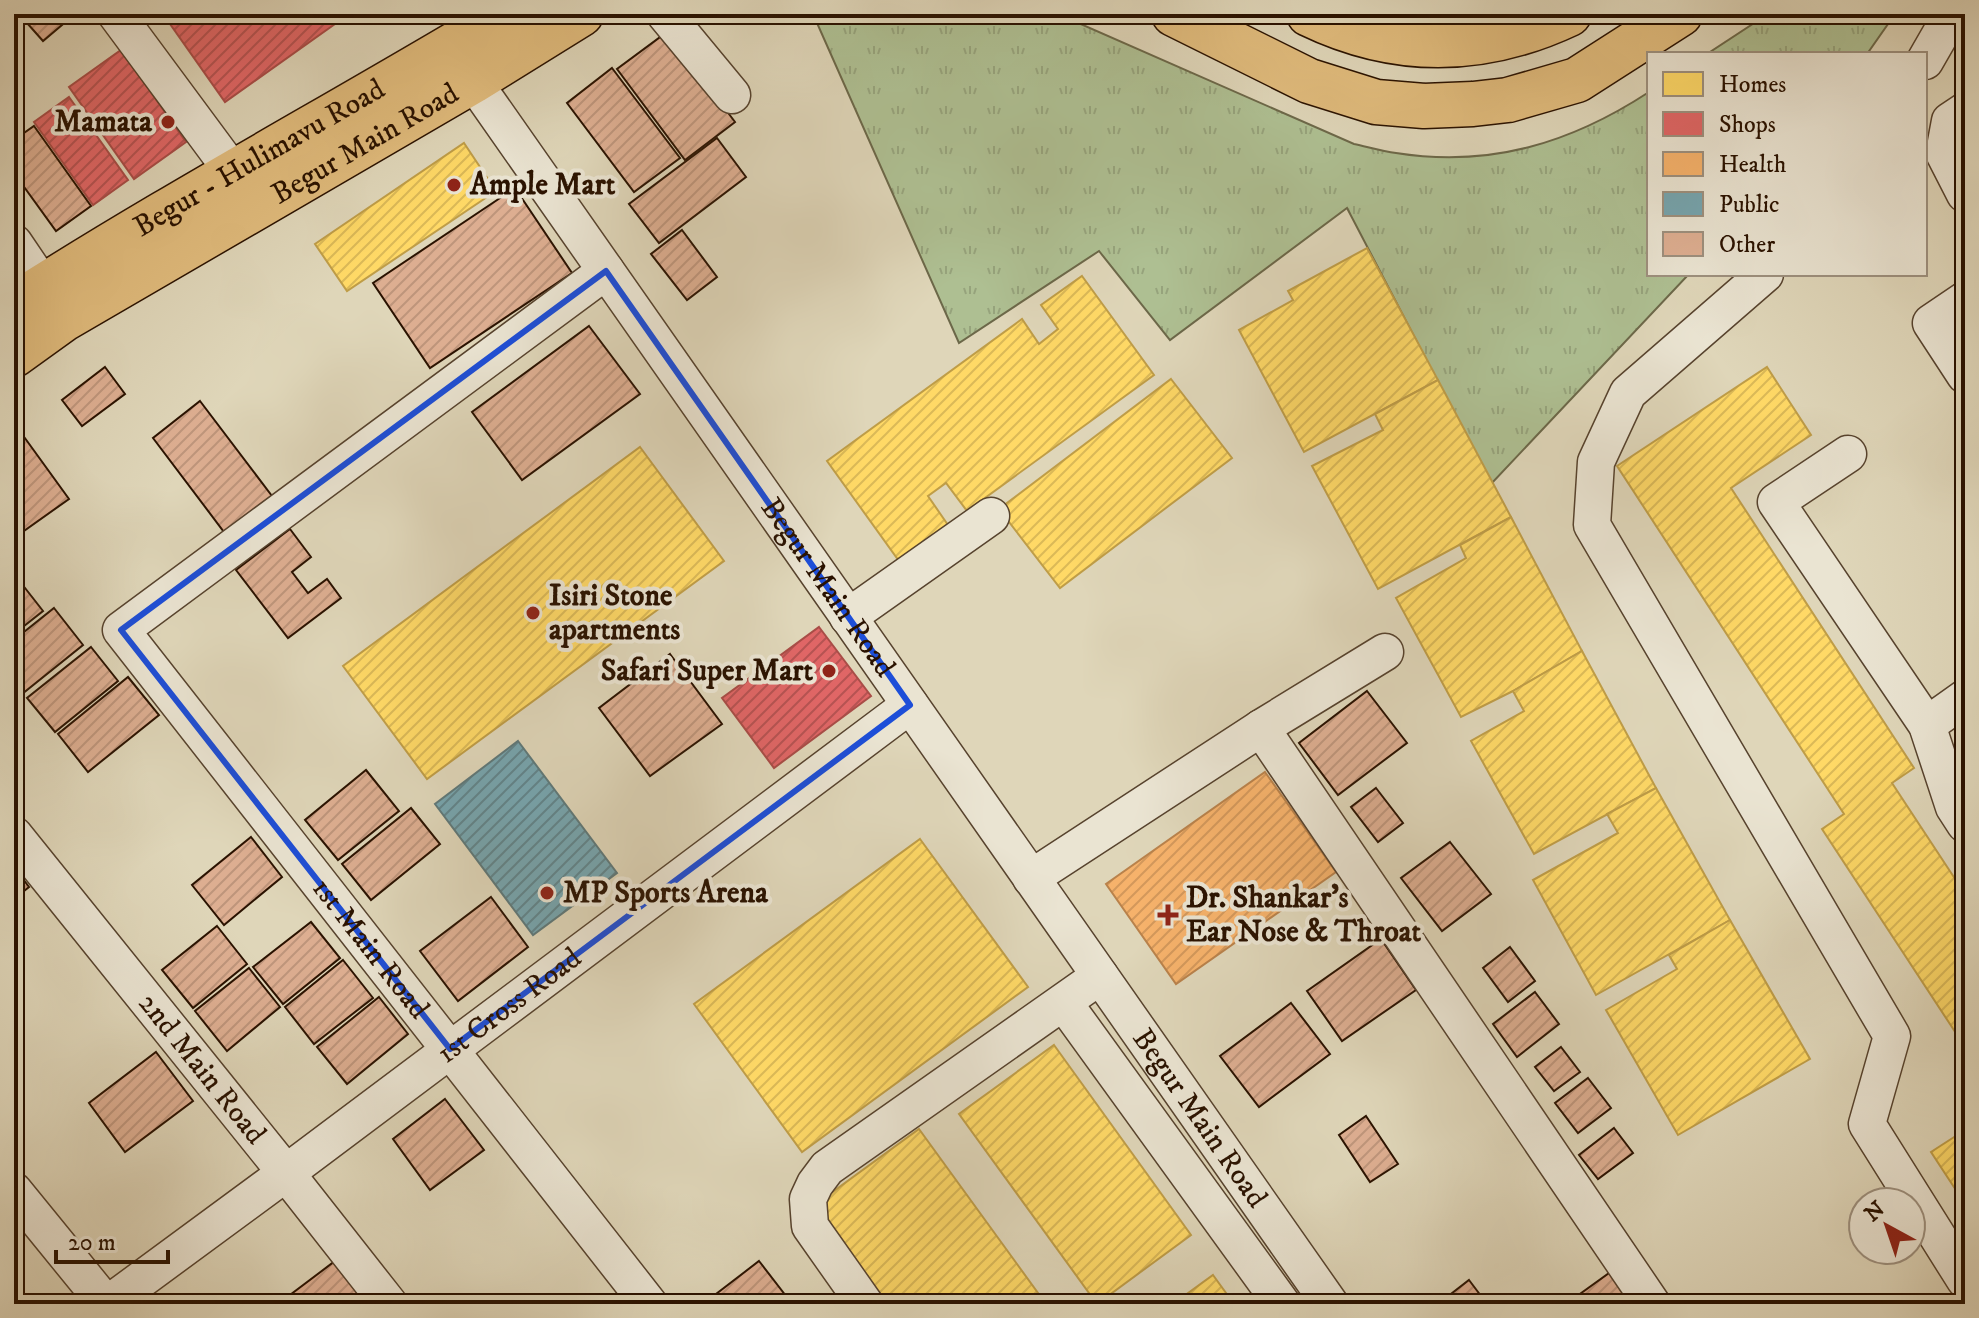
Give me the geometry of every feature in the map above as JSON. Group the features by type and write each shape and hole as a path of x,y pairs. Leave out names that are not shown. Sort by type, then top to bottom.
{"main road":[{"path":"463,64 506,14"},
{"path":"463,64 581,14"},
{"path":"1174,14 1309,81 1376,102 1424,106 1508,100 1577,80 1680,14"},
{"path":"1309,81 1318,18 1358,34 1391,42 1458,45 1520,34 1569,14"},
{"name":"Begur Main Road","path":"243,191 463,64"},
{"name":"Begur - Hulimavu Road","path":"14,355 41,304 243,191"}],"street":[{"name":"Begur Main Road","path":"116,14 243,191"},
{"path":"665,14 732,95"},
{"path":"1927,58 1952,14"},
{"name":"Begur Main Road","path":"463,64 1330,1304"},
{"path":"1965,111 1950,121 1944,153 1965,194"},
{"path":"14,243 41,304"},
{"name":"1st Main Road","path":"606,271 121,630 649,1304"},
{"path":"1763,276 1628,393 1596,462 1592,525 1892,1036 1867,1124 1965,1280"},
{"path":"1965,300 1931,323 1965,375"},
{"path":"1848,454 1776,502 1927,725 1954,807 1965,824"},
{"path":"848,617 991,516"},
{"path":"1031,878 1261,728 1385,652"},
{"path":"1927,725 1965,698"},
{"name":"1st Cross Road","path":"107,1304 910,705"},
{"path":"1261,728 1652,1304"},
{"name":"2nd Main Road","path":"14,835 389,1304"},
{"path":"865,1304 810,1226 808,1199 815,1184 827,1168 1100,976"},
{"path":"1064,1003 1282,1304"},
{"path":"14,1191 107,1304"}],"highlighted area":[{"path":"606,271 910,705 450,1049 121,630"}],"green space":[{"path":"813,14 1058,14 1354,144 1431,157 1497,154 1559,138 1620,110 1647,93 1647,276 1687,276 1491,484 1347,208 1170,340 1099,251 959,343"},
{"path":"1768,14 1895,14 1868,52 1710,52"}],"building: Homes":[{"path":"464,143 496,191 347,291 315,244"},
{"path":"1367,248 1438,380 1304,452 1239,330 1293,300 1288,291"},
{"path":"1082,276 1154,375 967,511 946,483 928,496 948,525 899,561 827,461 1022,319 1039,344 1058,329 1041,305"},
{"path":"1767,367 1811,435 1731,488 1914,768 1892,783 1965,894 1965,1047 1822,829 1844,814 1617,466"},
{"path":"1171,379 1232,458 1060,588 999,509"},
{"path":"1438,380 1511,517 1378,589 1312,466 1383,430 1375,414"},
{"name":"Isiri Stone apartments","path":"640,447 724,561 427,779 343,666"},
{"path":"1511,517 1582,651 1461,717 1396,598 1466,558 1460,545"},
{"path":"1582,651 1656,788 1534,854 1471,741 1524,711 1513,691"},
{"path":"1656,788 1730,920 1596,995 1533,880 1618,833 1607,814"},
{"path":"920,839 1028,987 802,1152 694,1004"},
{"path":"1730,920 1810,1059 1678,1135 1606,1010 1677,969 1669,955"},
{"path":"1054,1045 1191,1235 1097,1304 959,1114"},
{"path":"919,1129 1046,1304 883,1304 812,1207"},
{"path":"1965,1130 1965,1204 1931,1152"},
{"path":"1213,1275 1234,1304 1173,1304"}],"building: Shops":[{"path":"163,14 349,14 225,102"},
{"path":"121,50 186,142 134,179 69,87"},
{"path":"69,97 128,180 93,205 34,122"},
{"path":"819,627 871,696 774,768 722,698"}],"building: Health":[{"path":"1265,772 1336,872 1176,984 1106,884"}],"building: Public":[{"path":"518,741 617,873 533,935 435,804"}],"building: Other":[{"path":"19,14 75,14 43,41"},
{"path":"667,32 735,122 685,160 617,69"},
{"path":"612,68 680,158 634,192 567,103"},
{"path":"34,126 91,206 56,231 14,173 14,140"},
{"path":"717,138 746,177 659,243 629,204"},
{"path":"515,188 572,273 430,368 373,283"},
{"path":"682,230 717,277 687,300 651,254"},
{"path":"589,326 640,394 522,480 472,412"},
{"path":"105,367 125,394 82,426 62,400"},
{"path":"200,401 272,496 224,532 153,438"},
{"path":"14,423 69,499 14,538"},
{"path":"290,529 311,557 292,572 308,593 327,579 341,598 288,638 236,570"},
{"path":"18,579 43,611 14,634 14,582"},
{"path":"54,608 83,645 22,694 14,683 14,640"},
{"path":"91,647 118,681 55,732 27,698"},
{"path":"670,654 722,724 650,776 599,708"},
{"path":"128,677 159,715 88,772 58,734"},
{"path":"1367,691 1407,743 1338,795 1299,743"},
{"path":"366,770 399,811 338,860 305,820"},
{"path":"1376,788 1403,823 1378,842 1351,807"},
{"path":"411,808 440,844 371,900 342,864"},
{"path":"251,837 282,877 224,925 192,885"},
{"path":"1450,842 1491,894 1442,931 1401,878"},
{"path":"14,867 29,887 14,899"},
{"path":"491,897 528,947 458,1001 420,951"},
{"path":"311,922 340,958 283,1004 253,967"},
{"path":"217,926 247,964 193,1008 162,970"},
{"path":"1381,939 1416,990 1342,1041 1307,991"},
{"path":"1510,947 1535,981 1508,1002 1483,968"},
{"path":"343,960 373,998 314,1044 285,1007"},
{"path":"249,968 280,1007 227,1051 195,1011"},
{"path":"1535,992 1559,1024 1517,1057 1493,1024"},
{"path":"379,997 408,1034 347,1084 317,1047"},
{"path":"1291,1003 1330,1054 1259,1107 1220,1056"},
{"path":"1561,1047 1580,1072 1554,1091 1535,1067"},
{"path":"156,1052 193,1101 125,1152 89,1103"},
{"path":"1588,1078 1611,1108 1578,1133 1555,1103"},
{"path":"445,1099 484,1150 430,1190 393,1139"},
{"path":"1366,1116 1398,1164 1370,1182 1339,1135"},
{"path":"1614,1128 1633,1153 1598,1179 1579,1155"},
{"path":"335,1261 367,1304 278,1304"},
{"path":"759,1261 786,1296 775,1304 703,1304"},
{"path":"1616,1268 1641,1304 1566,1304"},
{"path":"1469,1280 1487,1304 1438,1304"}],"place":[{"name":"Mamata","path":"168,122"},
{"name":"Ample Mart","path":"454,185"},
{"name":"Isiri Stone apartments","path":"533,613"},
{"name":"Safari Super Mart","path":"829,671"},
{"name":"MP Sports Arena","path":"547,893"},
{"name":"Dr. Shankar's Ear Nose & Throat","path":"1168,915"}]}
